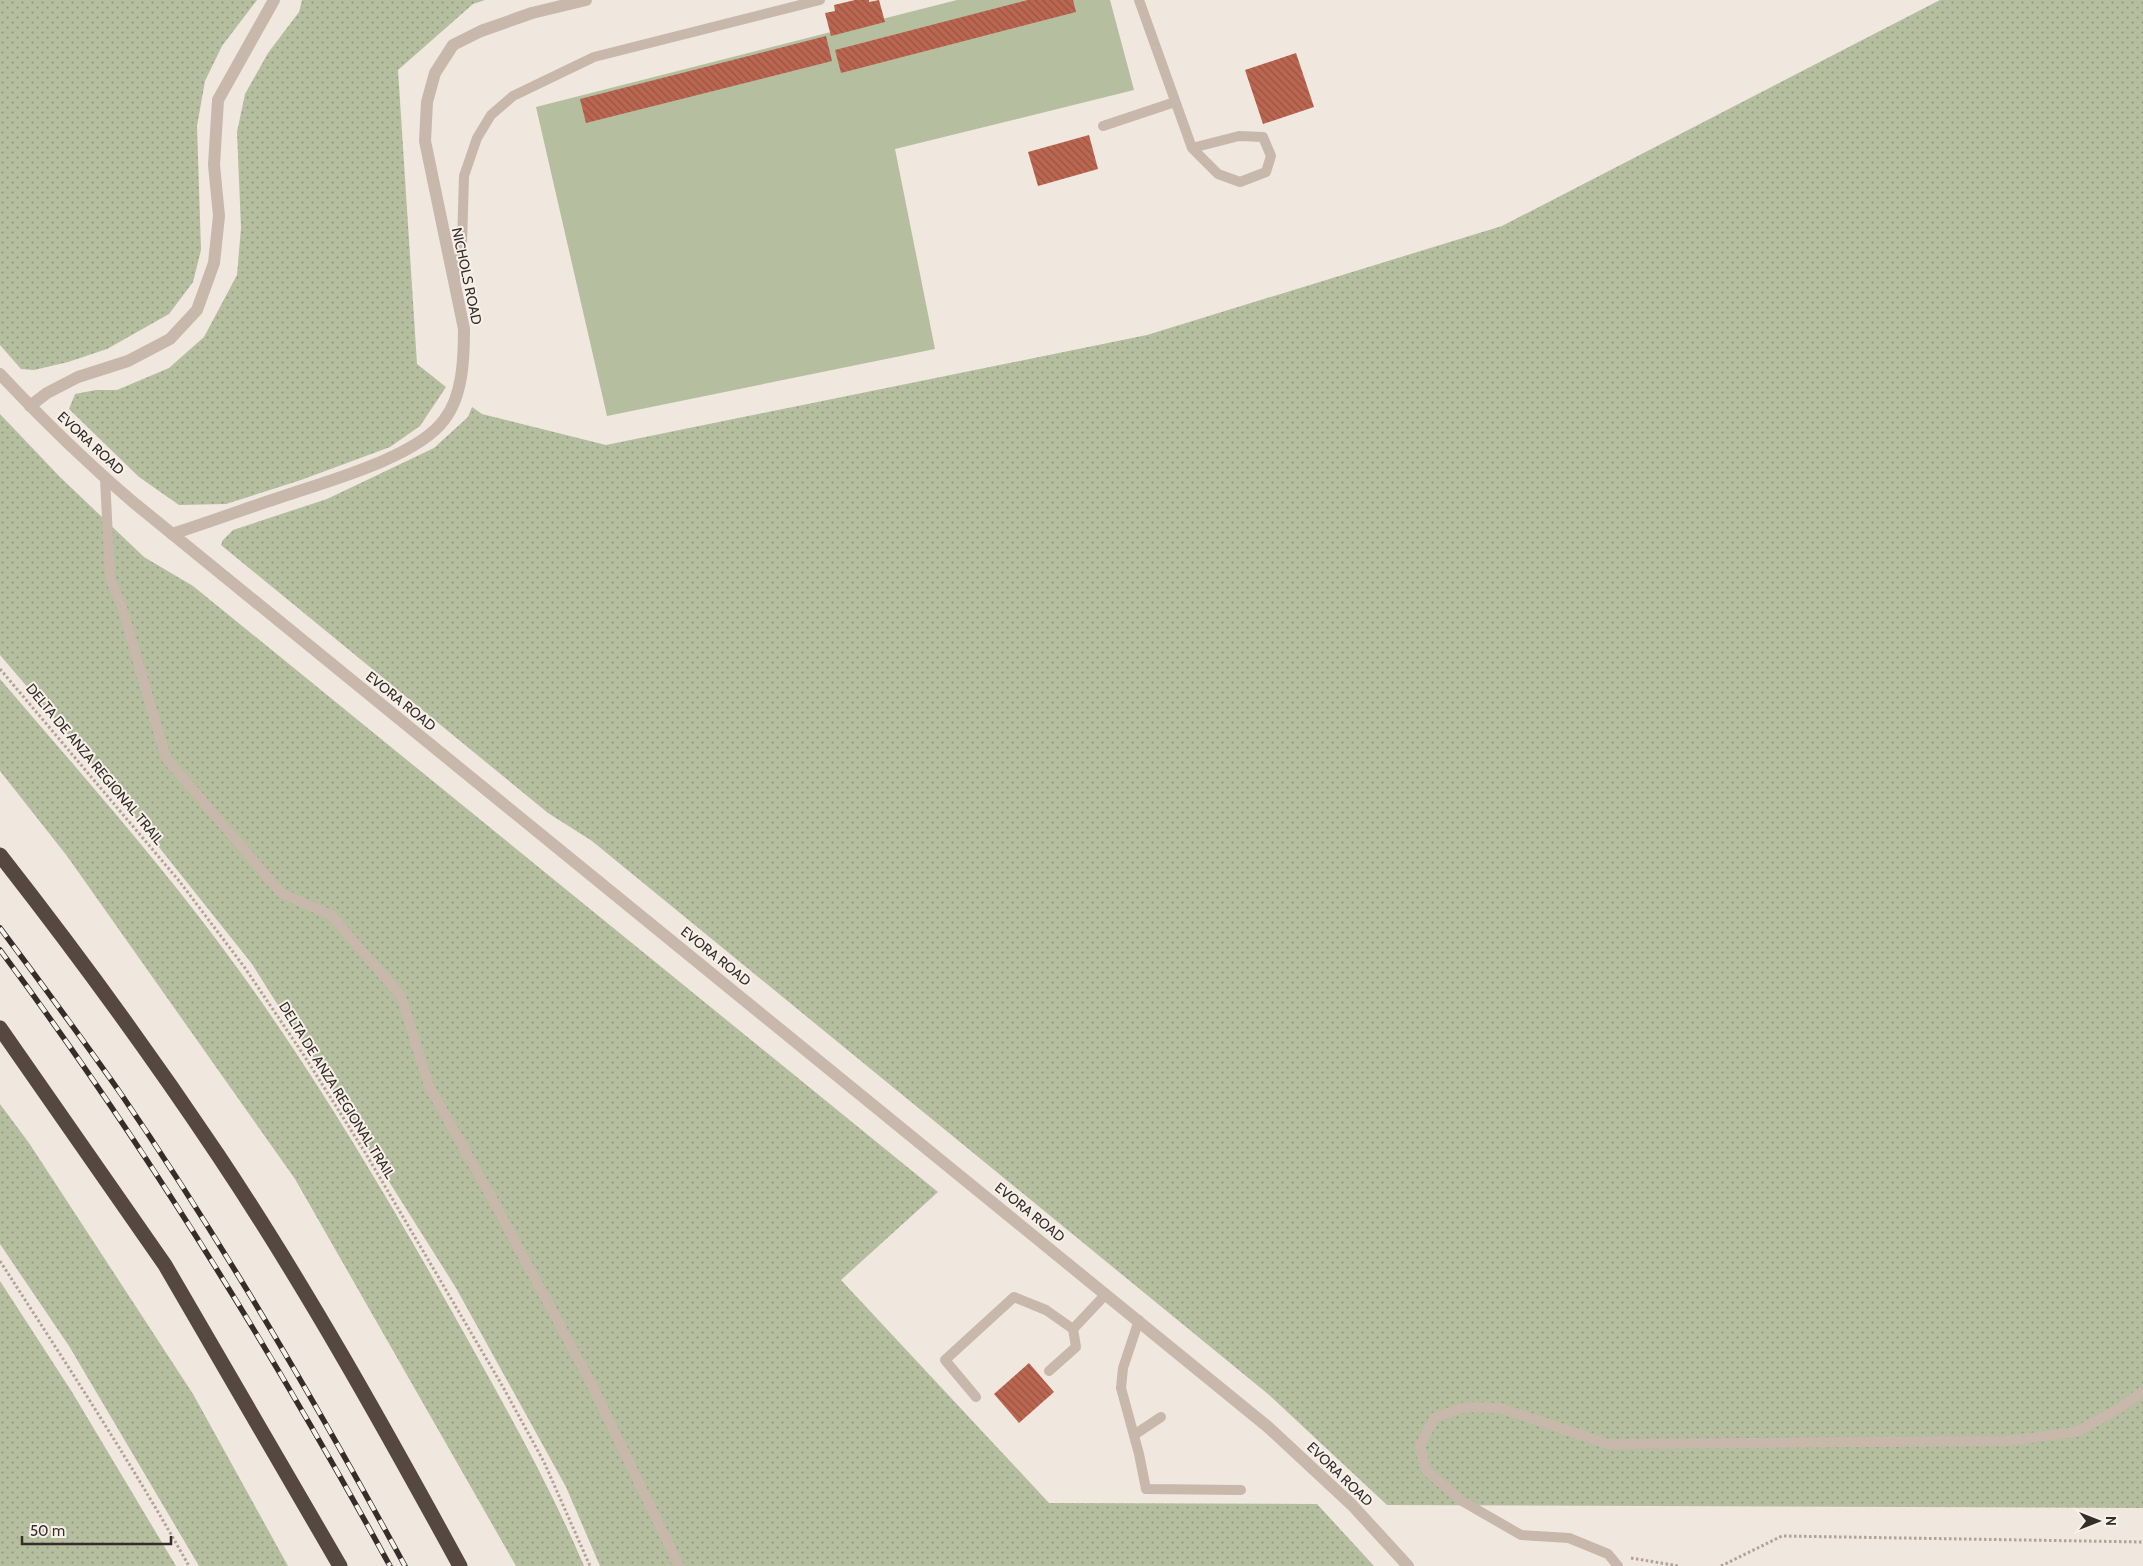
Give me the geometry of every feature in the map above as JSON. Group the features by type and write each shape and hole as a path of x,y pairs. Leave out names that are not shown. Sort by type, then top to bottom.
{"highway":[{"path":"0,855 128,1022 219,1156 310,1302 401,1458 460,1566"},
{"path":"0,1028 165,1265 340,1566"}],"street":[{"path":"30,406 47,393 78,377 128,361 170,339 197,310 214,263 219,216 214,165 218,100 274,0"},
{"name":"NICHOLS ROAD","path":"172,534 359,470 424,440 445,420 459,389 464,360 464,329 424,141 427,102 435,73 453,45 481,31 532,13 586,0"},
{"name":"EVORA ROAD","path":"0,374 30,406 105,478 172,534 1268,1427 1324,1477 1408,1566"}],"lane":[{"path":"454,284 462,244 464,176 477,138 491,115 513,96 594,57 820,0"},
{"path":"1139,0 1192,148 1218,174 1240,182 1266,172 1271,156 1263,137 1239,136 1192,148"},
{"path":"1102,126 1175,102"},
{"path":"105,478 110,578 121,604 166,758 281,892 331,915 401,996 429,1086 494,1202 590,1383 679,1566"},
{"path":"1073,1329 1106,1294"},
{"path":"976,1398 945,1360 1014,1297 1046,1310 1073,1329 1076,1347 1049,1371"},
{"path":"1138,1320 1123,1368 1121,1388 1146,1489 1241,1490"},
{"path":"1618,1566 1608,1554 1568,1538 1521,1535 1462,1501 1426,1470 1420,1446 1434,1418 1465,1407 1501,1408 1608,1444 2007,1441 2076,1432 2120,1408 2143,1391"},
{"path":"1134,1435 1161,1417"}],"path":[{"name":"DELTA DE ANZA REGIONAL TRAIL","path":"0,669 180,882 245,968 305,1057 366,1154 503,1387 544,1462 590,1566"},
{"path":"0,1261 90,1400 190,1566"},
{"path":"1721,1566 1782,1536 2143,1542"},
{"path":"1608,1554 1679,1566"}],"green space":[{"path":"0,0 257,0 222,46 205,81 197,126 201,250 193,282 169,314 107,349 68,362 34,370 21,369 0,345"},
{"path":"302,0 485,0 473,4 398,70 417,364 446,387 420,426 390,447 301,480 226,504 179,505 139,477 69,409 75,394 96,390 117,390 169,368 204,337 237,275 241,228 237,132 245,94 268,53 299,12"},
{"path":"957,0 1110,0 1134,90 895,149 935,349 607,416 536,107"},
{"path":"1940,0 2143,0 2143,1508 1387,1505 1268,1394 592,841 548,813 221,545 223,540 233,530 327,499 434,448 468,417 472,407 482,414 606,445 1147,335 1502,226"},
{"path":"0,414 60,477 144,557 193,586 938,1192 841,1280 1049,1503 1317,1504 1374,1566 600,1566 566,1487 456,1288 252,964 88,758 0,655"},
{"path":"0,679 184,897 241,973 301,1060 385,1195 464,1333 542,1477 584,1566 516,1566 295,1179 67,856 0,771"},
{"path":"0,1104 29,1143 193,1394 288,1566 199,1566 69,1346 0,1244"},
{"path":"0,1281 72,1392 176,1566 0,1566"}],"building":[{"path":"855,0 869,0 869,2 879,0 885,22 831,36 825,13 835,11 834,5"},
{"path":"1028,0 1073,0 1076,12 841,73 835,50"},
{"path":"826,36 832,61 586,123 580,99"},
{"path":"1296,53 1314,107 1263,124 1245,70"},
{"path":"1089,135 1098,169 1038,186 1028,152"},
{"path":"1029,1363 1054,1392 1019,1423 994,1394"}],"railway":[{"path":"0,928 121,1094 197,1209 304,1386 405,1566"},
{"path":"0,950 106,1099 206,1252 300,1407 390,1566"}]}
